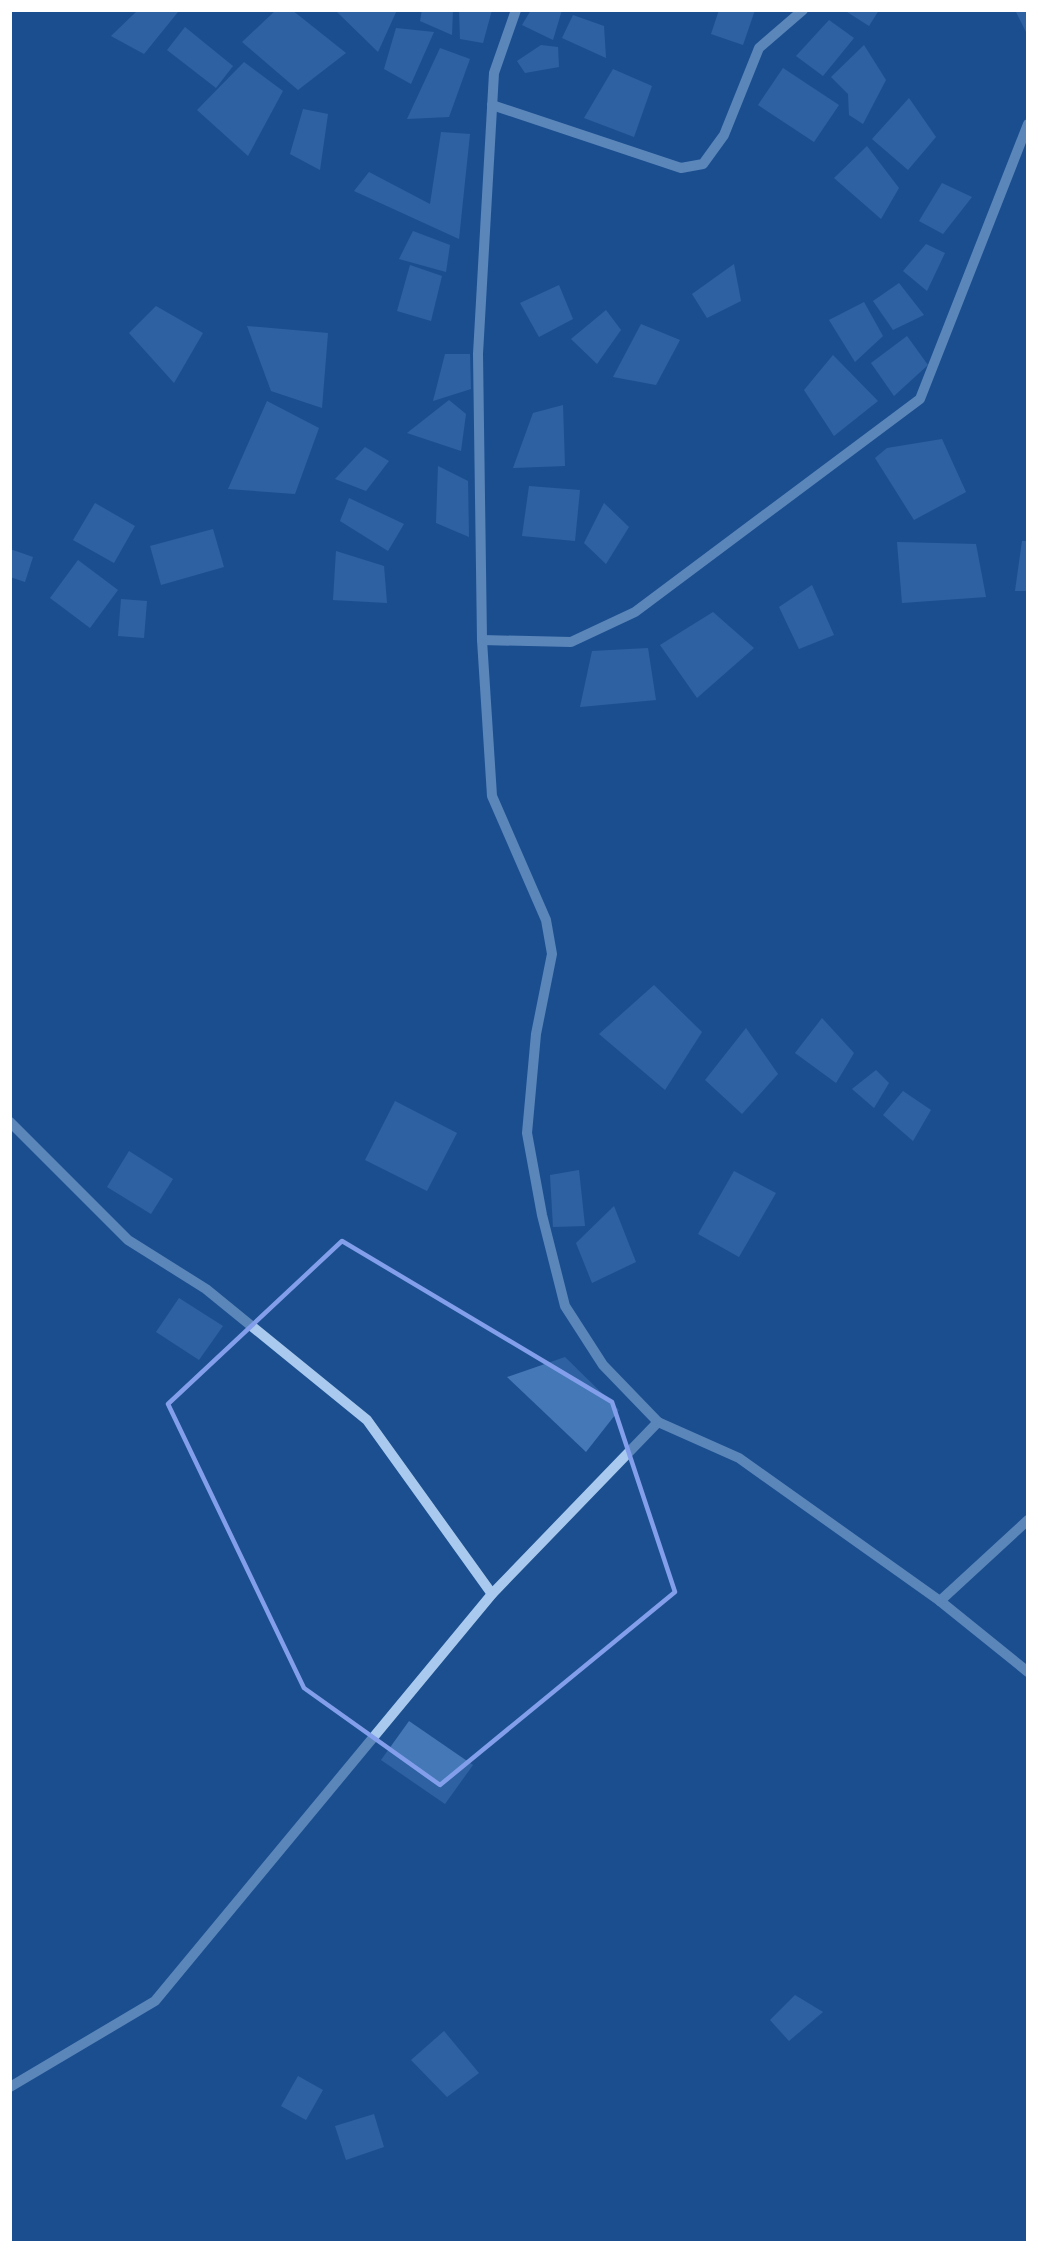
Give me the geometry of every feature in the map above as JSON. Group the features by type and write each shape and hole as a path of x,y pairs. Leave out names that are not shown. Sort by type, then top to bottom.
{"street":[{"path":"516,10 494,73 478,354 482,640 492,796 546,920 552,954 536,1034 527,1133 542,1215 565,1306 603,1365 658,1422 739,1458 940,1601 1028,1672"},
{"path":"492,105 681,168 704,164 724,135 759,48 803,10"},
{"path":"482,640 571,642 635,612 920,399 1028,124"},
{"path":"10,1122 128,1240 206,1289 367,1420 492,1594"},
{"path":"10,2087 155,2001 492,1594 658,1422"},
{"path":"940,1601 1028,1520"}],"highlighted area":[{"path":"342,1241 612,1402 675,1592 440,1785 304,1688 168,1404"}],"building":[{"path":"138,10 178,12 144,54 111,36"},
{"path":"276,10 292,10 346,53 298,90 242,42"},
{"path":"335,10 397,10 378,52"},
{"path":"422,10 453,10 452,35 420,21"},
{"path":"459,10 492,10 483,43 460,39"},
{"path":"531,10 562,10 553,40 522,25"},
{"path":"719,10 755,10 743,45 711,34"},
{"path":"844,10 879,10 869,26"},
{"path":"1015,10 1028,10 1028,36"},
{"path":"573,15 604,26 606,58 562,38"},
{"path":"829,20 854,38 823,76 796,56"},
{"path":"185,27 233,66 216,88 167,50"},
{"path":"396,28 434,32 411,84 384,69"},
{"path":"541,45 558,47 559,67 525,73 517,61"},
{"path":"864,45 886,80 863,124 849,115 848,94 831,77"},
{"path":"440,48 470,59 449,117 407,119"},
{"path":"244,62 283,91 248,156 197,110"},
{"path":"783,68 839,105 814,142 758,105"},
{"path":"613,69 652,86 634,137 584,118"},
{"path":"909,98 936,137 908,170 872,139"},
{"path":"303,109 328,114 320,170 290,154"},
{"path":"441,132 470,134 459,239 354,191 369,172 430,204"},
{"path":"867,146 899,188 881,219 834,178"},
{"path":"942,183 972,197 943,234 919,221"},
{"path":"413,231 450,245 446,272 399,259"},
{"path":"926,244 945,253 927,291 903,271"},
{"path":"734,264 741,301 707,318 692,294"},
{"path":"410,265 442,276 431,321 397,311"},
{"path":"899,283 924,315 893,330 873,301"},
{"path":"559,285 573,319 539,337 520,303"},
{"path":"864,302 883,336 855,362 829,320"},
{"path":"156,306 203,333 174,383 129,333"},
{"path":"606,310 621,330 597,364 571,339"},
{"path":"641,324 680,340 656,385 613,377"},
{"path":"247,326 328,333 322,408 271,391"},
{"path":"907,336 928,365 894,396 871,363"},
{"path":"445,354 470,354 471,389 433,401"},
{"path":"833,355 878,401 834,436 804,390"},
{"path":"449,400 466,414 461,451 407,433"},
{"path":"267,401 319,428 295,494 228,489"},
{"path":"563,405 565,466 513,468 533,413"},
{"path":"942,439 966,492 914,520 875,458 887,448"},
{"path":"365,447 389,461 366,491 335,479"},
{"path":"438,466 468,481 469,537 436,523"},
{"path":"529,486 580,490 575,541 522,536"},
{"path":"349,498 404,524 388,551 340,521"},
{"path":"95,503 135,526 114,563 73,540"},
{"path":"604,503 629,527 606,564 584,543"},
{"path":"213,529 224,567 161,585 150,546"},
{"path":"1022,541 1028,541 1028,591 1015,591"},
{"path":"897,542 976,544 986,597 902,603"},
{"path":"10,549 33,557 25,582 10,577"},
{"path":"336,551 384,566 387,603 333,600"},
{"path":"78,560 118,590 90,628 50,598"},
{"path":"812,585 834,635 799,649 779,607"},
{"path":"121,599 147,601 144,638 118,636"},
{"path":"713,612 754,648 697,698 660,645"},
{"path":"648,648 656,700 580,707 592,651"},
{"path":"654,985 702,1032 665,1090 599,1034"},
{"path":"822,1018 854,1053 836,1083 795,1053"},
{"path":"746,1028 778,1074 742,1114 705,1080"},
{"path":"876,1070 889,1083 874,1108 852,1089"},
{"path":"903,1091 931,1110 913,1141 883,1115"},
{"path":"395,1101 457,1133 427,1191 365,1160"},
{"path":"129,1151 173,1179 151,1214 107,1187"},
{"path":"579,1170 585,1226 553,1227 550,1175"},
{"path":"734,1171 776,1193 739,1257 698,1234"},
{"path":"614,1206 636,1262 592,1283 576,1243"},
{"path":"179,1298 223,1326 199,1360 156,1332"},
{"path":"565,1357 619,1410 586,1452 507,1377"},
{"path":"409,1721 473,1765 445,1804 381,1760"},
{"path":"795,1995 823,2012 789,2041 770,2020"},
{"path":"444,2031 479,2073 447,2097 411,2060"},
{"path":"298,2076 323,2090 306,2120 281,2106"},
{"path":"374,2114 384,2147 346,2160 335,2126"}]}
